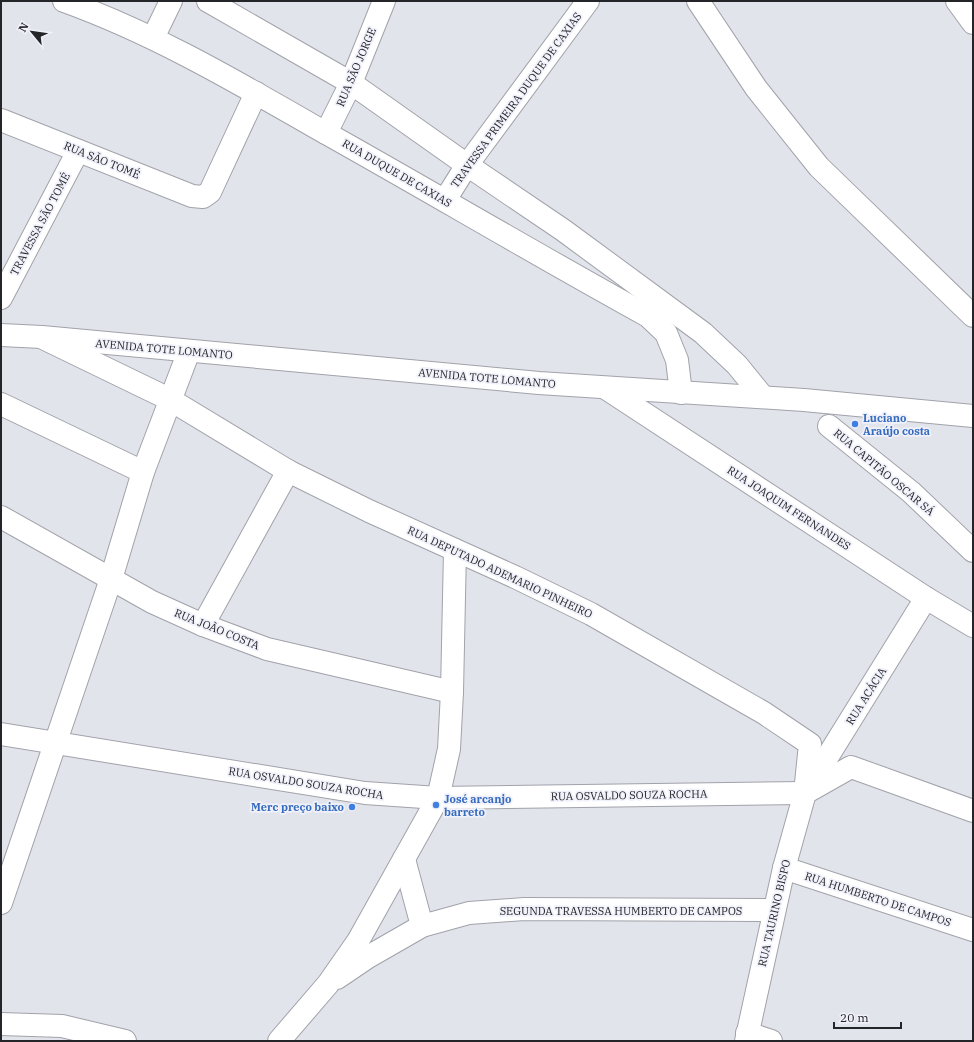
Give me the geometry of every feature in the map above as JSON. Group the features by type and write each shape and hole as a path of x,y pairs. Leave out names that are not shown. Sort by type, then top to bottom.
{"street":[{"name":"RUA DUQUE DE CAXIAS","path":"64,1 106,16 153,38 256,93 445,200 518,245 703,333 737,365 763,397"},
{"path":"153,38 171,1"},
{"name":"RUA DUQUE DE CAXIAS","path":"208,1 351,83 467,165 563,230 655,309 677,360 681,393"},
{"name":"RUA SÃO JORGE","path":"326,133 351,83 384,1"},
{"name":"TRAVESSA PRIMEIRA DUQUE DE CAXIAS","path":"445,200 467,165 588,1"},
{"path":"698,1 756,88 819,167 973,316"},
{"path":"957,1 973,23"},
{"name":"RUA SÃO TOMÉ","path":"1,120 192,196 203,197 210,192 256,93"},
{"name":"TRAVESSA SÃO TOMÉ","path":"1,298 78,151"},
{"name":"AVENIDA TOTE LOMANTO","path":"1,335 42,337 607,389 763,397 973,416"},
{"name":"RUA DEPUTADO ADEMARIO PINHEIRO","path":"42,337 169,399 288,471 369,511 515,577 591,614 764,713 810,744 805,793"},
{"path":"1,903 111,580 143,472 169,399 189,351"},
{"name":"RUA JOAQUIM FERNANDES","path":"607,389 926,598 973,626"},
{"path":"1,404 143,472"},
{"name":"RUA CAPITÃO OSCAR SÁ","path":"829,426 911,492 973,551"},
{"path":"203,625 288,471"},
{"name":"RUA JOÃO COSTA","path":"1,517 152,602 203,625 267,649 452,692"},
{"name":"SEGUNDA TRAVESSA HUMBERTO DE CAMPOS","path":"279,1041 328,984 358,941 438,798 449,749 452,692 455,550"},
{"name":"RUA ACÁCIA","path":"805,793 926,598"},
{"name":"RUA OSVALDO SOUZA ROCHA","path":"1,734 365,793 438,798 805,793"},
{"path":"805,793 851,767 973,811"},
{"name":"RUA TAURINO BISPO","path":"771,1041 746,1037 784,868 805,793"},
{"path":"404,859 422,926"},
{"name":"RUA HUMBERTO DE CAMPOS","path":"784,868 973,930"},
{"name":"SEGUNDA TRAVESSA HUMBERTO DE CAMPOS","path":"328,984 368,957 422,926 469,913 524,909 774,910"},
{"path":"1,1024 62,1026 125,1041"}],"place":[{"name":"Luciano Araújo costa","path":"855,424"},
{"name":"José arcanjo barreto","path":"436,805"},
{"name":"Merc preço baixo","path":"352,807"}]}
